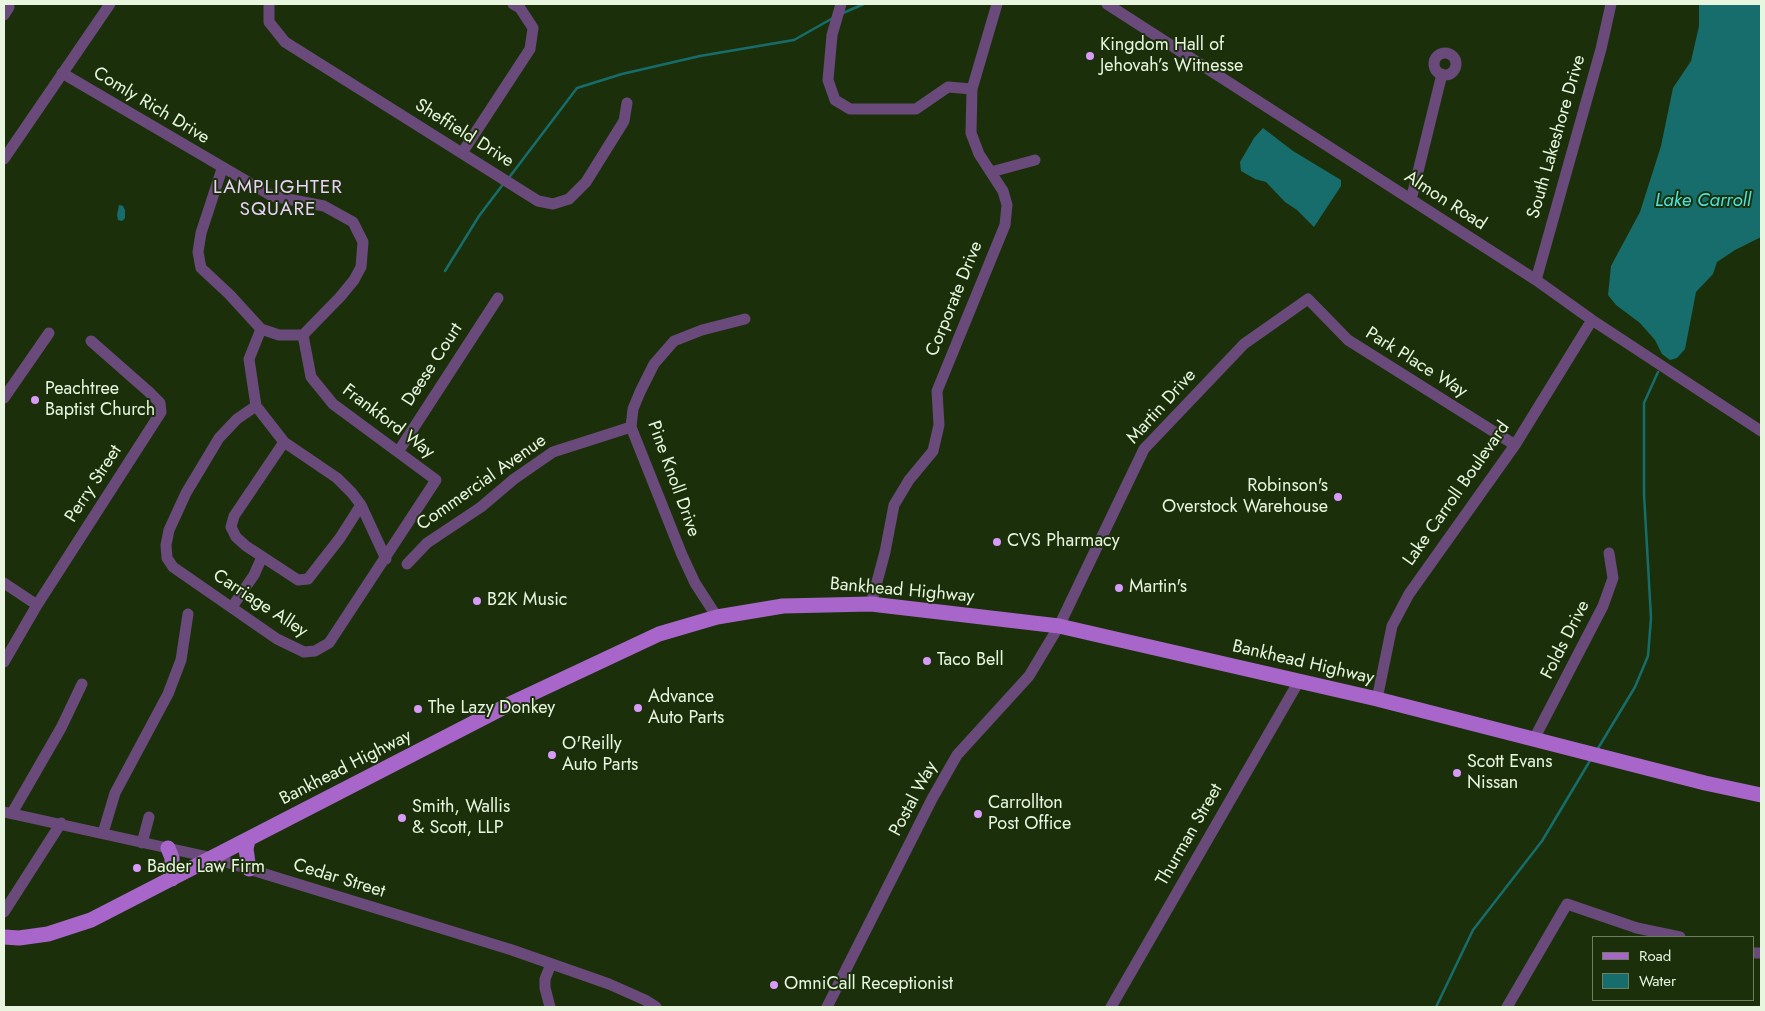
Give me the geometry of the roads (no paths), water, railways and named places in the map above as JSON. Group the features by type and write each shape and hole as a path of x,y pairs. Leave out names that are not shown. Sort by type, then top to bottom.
{"main road":[{"name":"Bankhead Highway","path":"4,937 19,938 48,934 91,920 514,702 659,634 717,617 783,606 871,604 1059,626 1377,699 1705,783 1761,795"},
{"path":"248,840 246,850 249,869"},
{"path":"168,848 172,858 172,879"}],"street":[{"path":"4,159 110,4"},
{"name":"Sheffield Drive","path":"269,4 269,22 285,42 538,201 553,204 568,199 586,182 624,121 627,103"},
{"path":"462,153 530,49 533,28 520,8 513,4"},
{"path":"841,4 832,35 828,80 835,100 850,110 916,109 948,86 972,90"},
{"name":"Corporate Drive","path":"871,604 885,552 894,505 909,480 933,451 939,425 937,391 1005,224 1005,198 979,154 971,134 972,90 998,4"},
{"name":"Almon Road","path":"1107,4 1536,280 1592,320 1761,431"},
{"name":"South Lakeshore Drive","path":"1536,280 1611,4"},
{"name":"Comly Rich Drive","path":"62,73 222,169 272,196 324,206 353,222 363,242 361,267 354,280 325,314 303,335"},
{"path":"1411,200 1442,74"},
{"path":"991,172 1035,160"},
{"path":"222,169 201,234 198,252 201,268 229,294 261,329 280,335 303,335"},
{"name":"Deese Court","path":"398,452 498,298"},
{"name":"Park Place Way","path":"1308,299 1348,340 1514,445"},
{"name":"Martin Drive","path":"1059,626 1144,449 1244,344 1308,299"},
{"name":"Pine Knoll Drive","path":"717,617 695,583 682,555 631,427 633,409 654,364 674,341 702,330 745,319"},
{"name":"Lake Carroll Boulevard","path":"1377,699 1392,626 1405,601 1514,445 1592,320"},
{"path":"261,329 249,359 256,406 284,442 337,478 352,493 361,505 386,559"},
{"path":"4,398 49,333"},
{"name":"Frankford Way","path":"303,335 311,377 333,404 436,480"},
{"name":"Perry Street","path":"4,662 37,605 161,412 160,403 150,392 90,341"},
{"name":"Carriage Alley","path":"256,406 237,419 219,438 186,493 169,530 166,545 167,558 173,567 277,639 304,652 316,651 330,643 436,480"},
{"name":"Commercial Avenue","path":"410,560 426,543 481,507 514,479 553,452 631,427"},
{"path":"284,442 234,516 231,526 236,537 262,557 298,580 308,579 340,538 361,505"},
{"name":"Folds Drive","path":"1534,739 1603,606 1613,578 1609,552"},
{"path":"232,607 254,575 262,557"},
{"path":"4,583 37,605"},
{"path":"103,833 115,793 168,694 181,660 188,614"},
{"name":"Postal Way","path":"827,1007 932,799 957,755 1029,676 1059,626"},
{"name":"Thurman Street","path":"1111,1007 1299,681"},
{"path":"8,813 61,728 82,684"},
{"name":"Cedar Street","path":"8,813 61,823 213,858 552,964 609,984 656,1007"},
{"path":"142,843 149,817"},
{"path":"4,912 61,823"},
{"path":"1507,1007 1568,904 1636,928 1675,936"},
{"path":"550,1007 545,988 545,979 552,964"}],"water":[{"name":"Lake Carroll","path":"1699,4 1761,4 1761,237 1735,250 1717,262 1713,274 1696,292 1685,349 1677,358 1670,360 1662,354 1655,340 1640,323 1616,305 1608,295 1611,266 1640,212 1661,146 1673,88 1691,61 1699,26"},
{"path":"1263,128 1293,151 1341,180 1341,186 1314,227 1297,210 1285,202 1266,182 1255,179 1241,171 1240,162 1254,138"},
{"path":"119,205 123,206 125,210 125,218 122,221 118,220 117,215"}],"waterway":[{"path":"843,13 864,4"},
{"path":"508,179 577,88 622,74 700,56 794,40 833,18"},
{"path":"445,271 479,216 504,183"},
{"path":"1597,750 1635,687 1648,656 1651,618 1644,494 1644,403 1658,372"},
{"path":"1436,1007 1473,930 1542,841 1591,759"}],"place":[{"name":"Kingdom Hall of Jehovah’s Witnesse","path":"1090,56"},
{"name":"Peachtree Baptist Church","path":"35,400"},
{"name":"Robinson's Overstock Warehouse","path":"1338,497"},
{"name":"CVS Pharmacy","path":"997,542"},
{"name":"Martin's","path":"1119,588"},
{"name":"B2K Music","path":"477,601"},
{"name":"Taco Bell","path":"927,661"},
{"name":"Advance Auto Parts","path":"638,708"},
{"name":"The Lazy Donkey","path":"418,709"},
{"name":"O'Reilly Auto Parts","path":"552,755"},
{"name":"Scott Evans Nissan","path":"1457,773"},
{"name":"Carrollton Post Office","path":"978,814"},
{"name":"Smith, Wallis & Scott, LLP","path":"402,818"},
{"name":"Bader Law Firm","path":"137,868"},
{"name":"OmniCall Receptionist","path":"774,985"}],"district":[{"name":"LAMPLIGHTER SQUARE","path":"278,199"}]}
